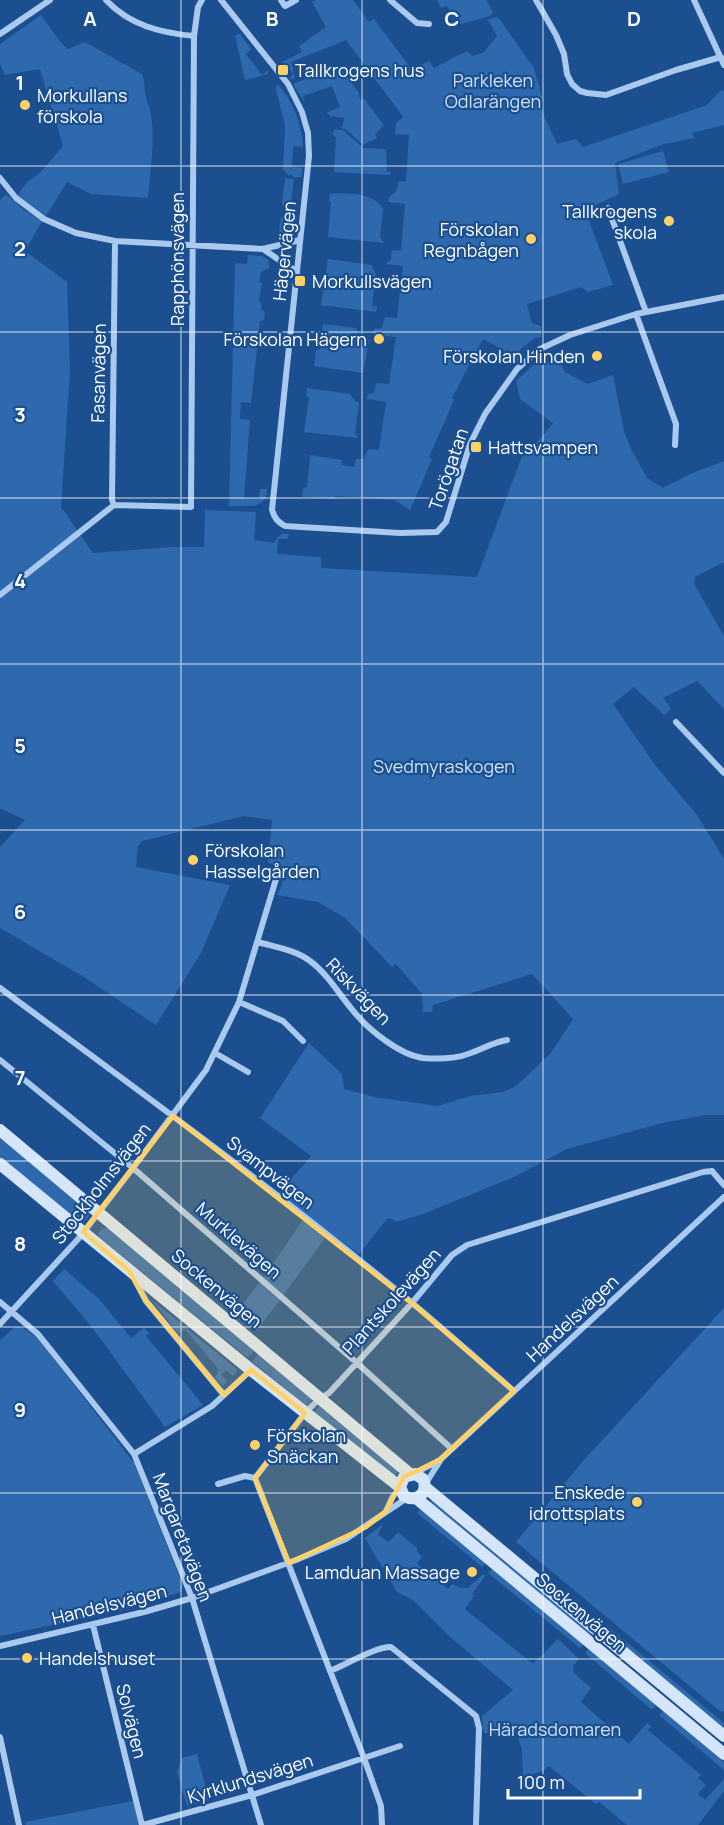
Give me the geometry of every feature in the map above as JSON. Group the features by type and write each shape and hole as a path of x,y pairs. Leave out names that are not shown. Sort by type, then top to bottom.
{"street":[{"path":"0,34 50,0"},
{"path":"106,0 122,14 147,27 171,34 194,36"},
{"name":"Rapphönsvägen","path":"114,505 191,507 194,36 197,14 202,0"},
{"name":"Hägervägen","path":"221,0 288,84 302,112 308,133 309,156 272,510 274,518 285,526"},
{"path":"281,0 285,6 296,0"},
{"path":"390,0 417,23 429,24"},
{"path":"536,0 556,35 572,84 586,93 606,95 675,70 721,57"},
{"path":"694,0 724,65"},
{"path":"0,178 16,198 44,219 76,233 115,241 263,249 300,240"},
{"path":"608,208 646,312"},
{"name":"Fasanvägen","path":"114,505 112,500 115,241"},
{"path":"263,249 297,272"},
{"name":"Torögatan","path":"285,526 402,533 437,532 446,522 470,444 485,414 517,369 540,349 570,335 636,314 724,298"},
{"path":"636,314 676,424 675,445"},
{"path":"0,595 114,505"},
{"path":"676,722 724,773"},
{"path":"719,767 724,760"},
{"name":"Stockholmsvägen","path":"0,1324 83,1232 134,1168 206,1070 238,1002 276,879"},
{"name":"Riskvägen","path":"258,942 293,952 309,960 321,971 356,1014 395,1047 409,1054 422,1058 453,1058 468,1055 507,1040"},
{"name":"Svampvägen","path":"0,988 173,1116 412,1302 514,1391"},
{"path":"238,1002 283,1021 303,1041"},
{"path":"215,1053 248,1072"},
{"name":"Murklevägen","path":"0,1060 134,1168 452,1449"},
{"name":"Sockenvägen","path":"0,1130 319,1399 412,1474 423,1479 425,1485 724,1736"},
{"name":"Sockenvägen","path":"0,1164 724,1754"},
{"name":"Plantskolevägen","path":"255,1478 305,1413 329,1393 357,1363 452,1255 467,1245 703,1172 712,1171 724,1185"},
{"name":"Handelsvägen","path":"412,1474 440,1460 724,1197"},
{"name":"Sockenvägen","path":"129,1270 146,1301 224,1395"},
{"name":"Margaretavägen","path":"0,1302 38,1334 134,1454 192,1598 261,1825"},
{"path":"134,1454 212,1406 251,1370"},
{"name":"Handelsvägen","path":"425,1485 440,1460"},
{"path":"412,1474 402,1480 406,1493 423,1494 425,1485"},
{"path":"218,1484 245,1476 255,1478 364,1758 381,1806 382,1825"},
{"name":"Handelsvägen","path":"386,1511 393,1496 406,1493"},
{"name":"Handelsvägen","path":"0,1646 93,1625 192,1598 289,1563 346,1539 366,1527 406,1493"},
{"name":"Solvägen","path":"93,1625 142,1825"},
{"path":"330,1671 375,1650 391,1647 476,1716 479,1728 476,1825"},
{"path":"0,1737 19,1825"},
{"path":"364,1758 400,1746"},
{"name":"Kyrklundsvägen","path":"142,1825 252,1795 364,1758"}],"highlighted area":[{"path":"173,1116 412,1303 514,1391 440,1460 404,1477 386,1511 366,1527 289,1563 255,1478 305,1413 251,1370 224,1395 146,1301 129,1271 83,1232"}],"green space":[{"name":"Parkleken Odlarängen","path":"316,0 353,0 369,22 374,19 412,70 429,61 434,68 467,51 473,56 484,52 497,36 488,20 498,17 534,68 542,97 542,111 557,144 576,139 583,147 707,105 720,91 724,90 724,125 692,133 694,138 661,145 615,163 619,194 585,210 613,285 588,292 581,287 527,304 532,323 541,326 541,337 535,338 519,350 523,356 517,362 503,350 483,339 452,398 454,400 429,457 432,459 410,510 395,500 335,496 335,499 302,497 303,488 307,487 310,455 342,460 342,465 354,467 356,459 364,459 368,449 379,450 386,402 367,399 368,394 374,393 376,383 389,384 396,337 373,335 374,329 382,328 385,317 397,318 403,266 386,264 391,259 392,250 401,251 405,204 388,202 389,197 398,187 398,182 406,181 409,135 395,134 396,123 403,117 346,40 291,62 295,78 291,80 293,74 291,70 284,71 278,64 302,52 299,46 326,27 312,2"},
{"path":"437,0 486,0 493,12 490,16 457,25 447,6 441,8"},
{"path":"41,15 68,49 85,42 142,74 152,128 148,198 91,194 67,182 46,216 18,195 27,182 40,173 63,146 40,69 5,75 0,63 0,44"},
{"path":"240,34 251,49 246,54 262,75 268,70 268,74 245,80 235,35"},
{"path":"329,69 343,72 360,94 358,95 361,100 364,99 384,125 375,134 377,138 363,145 347,130 341,128 344,118 332,116 331,120 330,115 326,113 340,107 332,86 303,96 305,103 293,84 308,78 309,80"},
{"path":"277,84 292,105 301,130 303,147 293,146 292,167 302,168 301,177 293,177 291,174 289,176 283,169 285,126 276,90"},
{"path":"334,129 343,130 363,148 386,149 387,172 391,172 390,175 334,172 336,137 333,136"},
{"path":"663,151 669,172 623,184 618,164"},
{"path":"285,178 294,179 288,224 294,225 293,234 284,237 279,234 281,217 286,219 289,211 282,204"},
{"name":"Svedmyraskogen","path":"6,194 24,210 42,221 25,251 67,282 70,370 61,507 93,553 170,547 204,547 205,510 256,512 254,540 274,543 277,538 283,534 289,534 287,539 278,539 277,554 321,557 321,568 477,577 522,456 553,423 520,399 516,381 544,355 550,365 560,361 565,372 588,384 613,375 624,431 631,449 647,478 663,488 690,474 724,461 724,562 695,577 694,584 724,636 724,709 697,681 663,698 671,709 664,715 634,687 613,704 655,765 697,815 724,859 724,1115 705,1115 662,1123 567,1149 516,1176 423,1214 396,1222 390,1218 387,1219 359,1254 278,1194 311,1156 260,1118 309,1043 342,1074 344,1089 374,1097 438,1106 470,1096 503,1092 516,1086 551,1053 573,1019 532,974 433,1005 432,1012 423,1012 422,994 396,964 392,967 345,918 318,902 277,895 283,877 280,865 268,863 272,820 244,816 142,841 138,846 136,867 230,885 201,953 156,1025 84,977 0,928 0,847 25,820 0,808 0,200"},
{"path":"330,194 363,195 379,204 383,209 380,237 384,243 328,237"},
{"path":"248,255 262,256 268,260 269,268 261,272 259,282 262,283 259,301 261,309 265,312 264,320 260,321 251,403 241,402 240,419 250,420 244,498 259,499 260,489 267,489 266,499 255,506 229,506 235,263 247,264"},
{"path":"328,259 372,265 376,275 372,306 377,307 376,312 321,305"},
{"path":"323,324 356,328 358,334 369,340 363,373 314,366 316,350 320,349"},
{"path":"307,388 350,394 359,403 355,433 358,438 304,432 309,397 306,396"},
{"path":"0,1136 90,1212 88,1218 80,1226 0,1159"},
{"path":"303,1220 325,1238 283,1296 263,1278"},
{"path":"104,1228 108,1228 256,1349 248,1358 100,1238 98,1234"},
{"path":"64,1269 99,1299 131,1338 144,1328 149,1333 146,1336 203,1405 165,1427 91,1326 53,1281"},
{"path":"260,1282 280,1300 256,1331 235,1314"},
{"path":"152,1300 238,1370 233,1376 226,1370 221,1375 227,1381 223,1386 215,1377 219,1370 185,1329 178,1333"},
{"name":"Enskede idrottsplats","path":"724,1308 724,1711 721,1712 516,1542 583,1461"},
{"path":"15,1327 23,1328 37,1337 134,1463 183,1586 181,1592 114,1612 0,1636 0,1340"},
{"path":"259,1353 313,1398 306,1407 252,1361"},
{"path":"320,1405 399,1470 393,1478 314,1413"},
{"path":"433,1498 594,1632 590,1636 429,1503"},
{"path":"423,1507 486,1563 482,1567 417,1513"},
{"name":"Häradsdomaren","path":"383,1524 378,1535 389,1542 398,1532 418,1549 422,1557 417,1564 448,1589 452,1584 468,1588 483,1574 485,1576 465,1609 533,1664 558,1639 579,1659 573,1666 574,1673 591,1688 581,1702 629,1744 647,1723 651,1726 648,1730 701,1775 698,1778 706,1785 698,1794 705,1800 724,1779 724,1791 698,1825 627,1825 599,1802 596,1804 549,1766 545,1770 530,1775 523,1786 522,1749 517,1735 484,1733 482,1716 513,1690 448,1635 413,1600 397,1592 365,1538"},
{"path":"493,1568 586,1642 580,1648 488,1573"},
{"path":"607,1626 724,1723 724,1730 602,1632"},
{"path":"590,1647 656,1705 652,1710 585,1653"},
{"path":"663,1711 724,1762 724,1770 659,1715"},
{"path":"197,1754 209,1800 187,1806 177,1772 182,1758"},
{"path":"133,1801 139,1825 26,1825 25,1822"}],"place":[{"name":"Tallkrogens hus","path":"283,70"},
{"name":"Morkullans förskola","path":"25,105"},
{"name":"Tallkrogens skola","path":"669,221"},
{"name":"Förskolan Regnbågen","path":"531,239"},
{"name":"Morkullsvägen","path":"300,281"},
{"name":"Förskolan Hägern","path":"379,339"},
{"name":"Förskolan Hinden","path":"597,356"},
{"name":"Hattsvampen","path":"476,447"},
{"name":"Förskolan Hasselgården","path":"193,860"},
{"name":"Förskolan Snäckan","path":"255,1445"},
{"name":"Enskede idrottsplats","path":"637,1502"},
{"name":"Lamduan Massage","path":"472,1572"},
{"name":"Handelshuset","path":"27,1658"}]}
